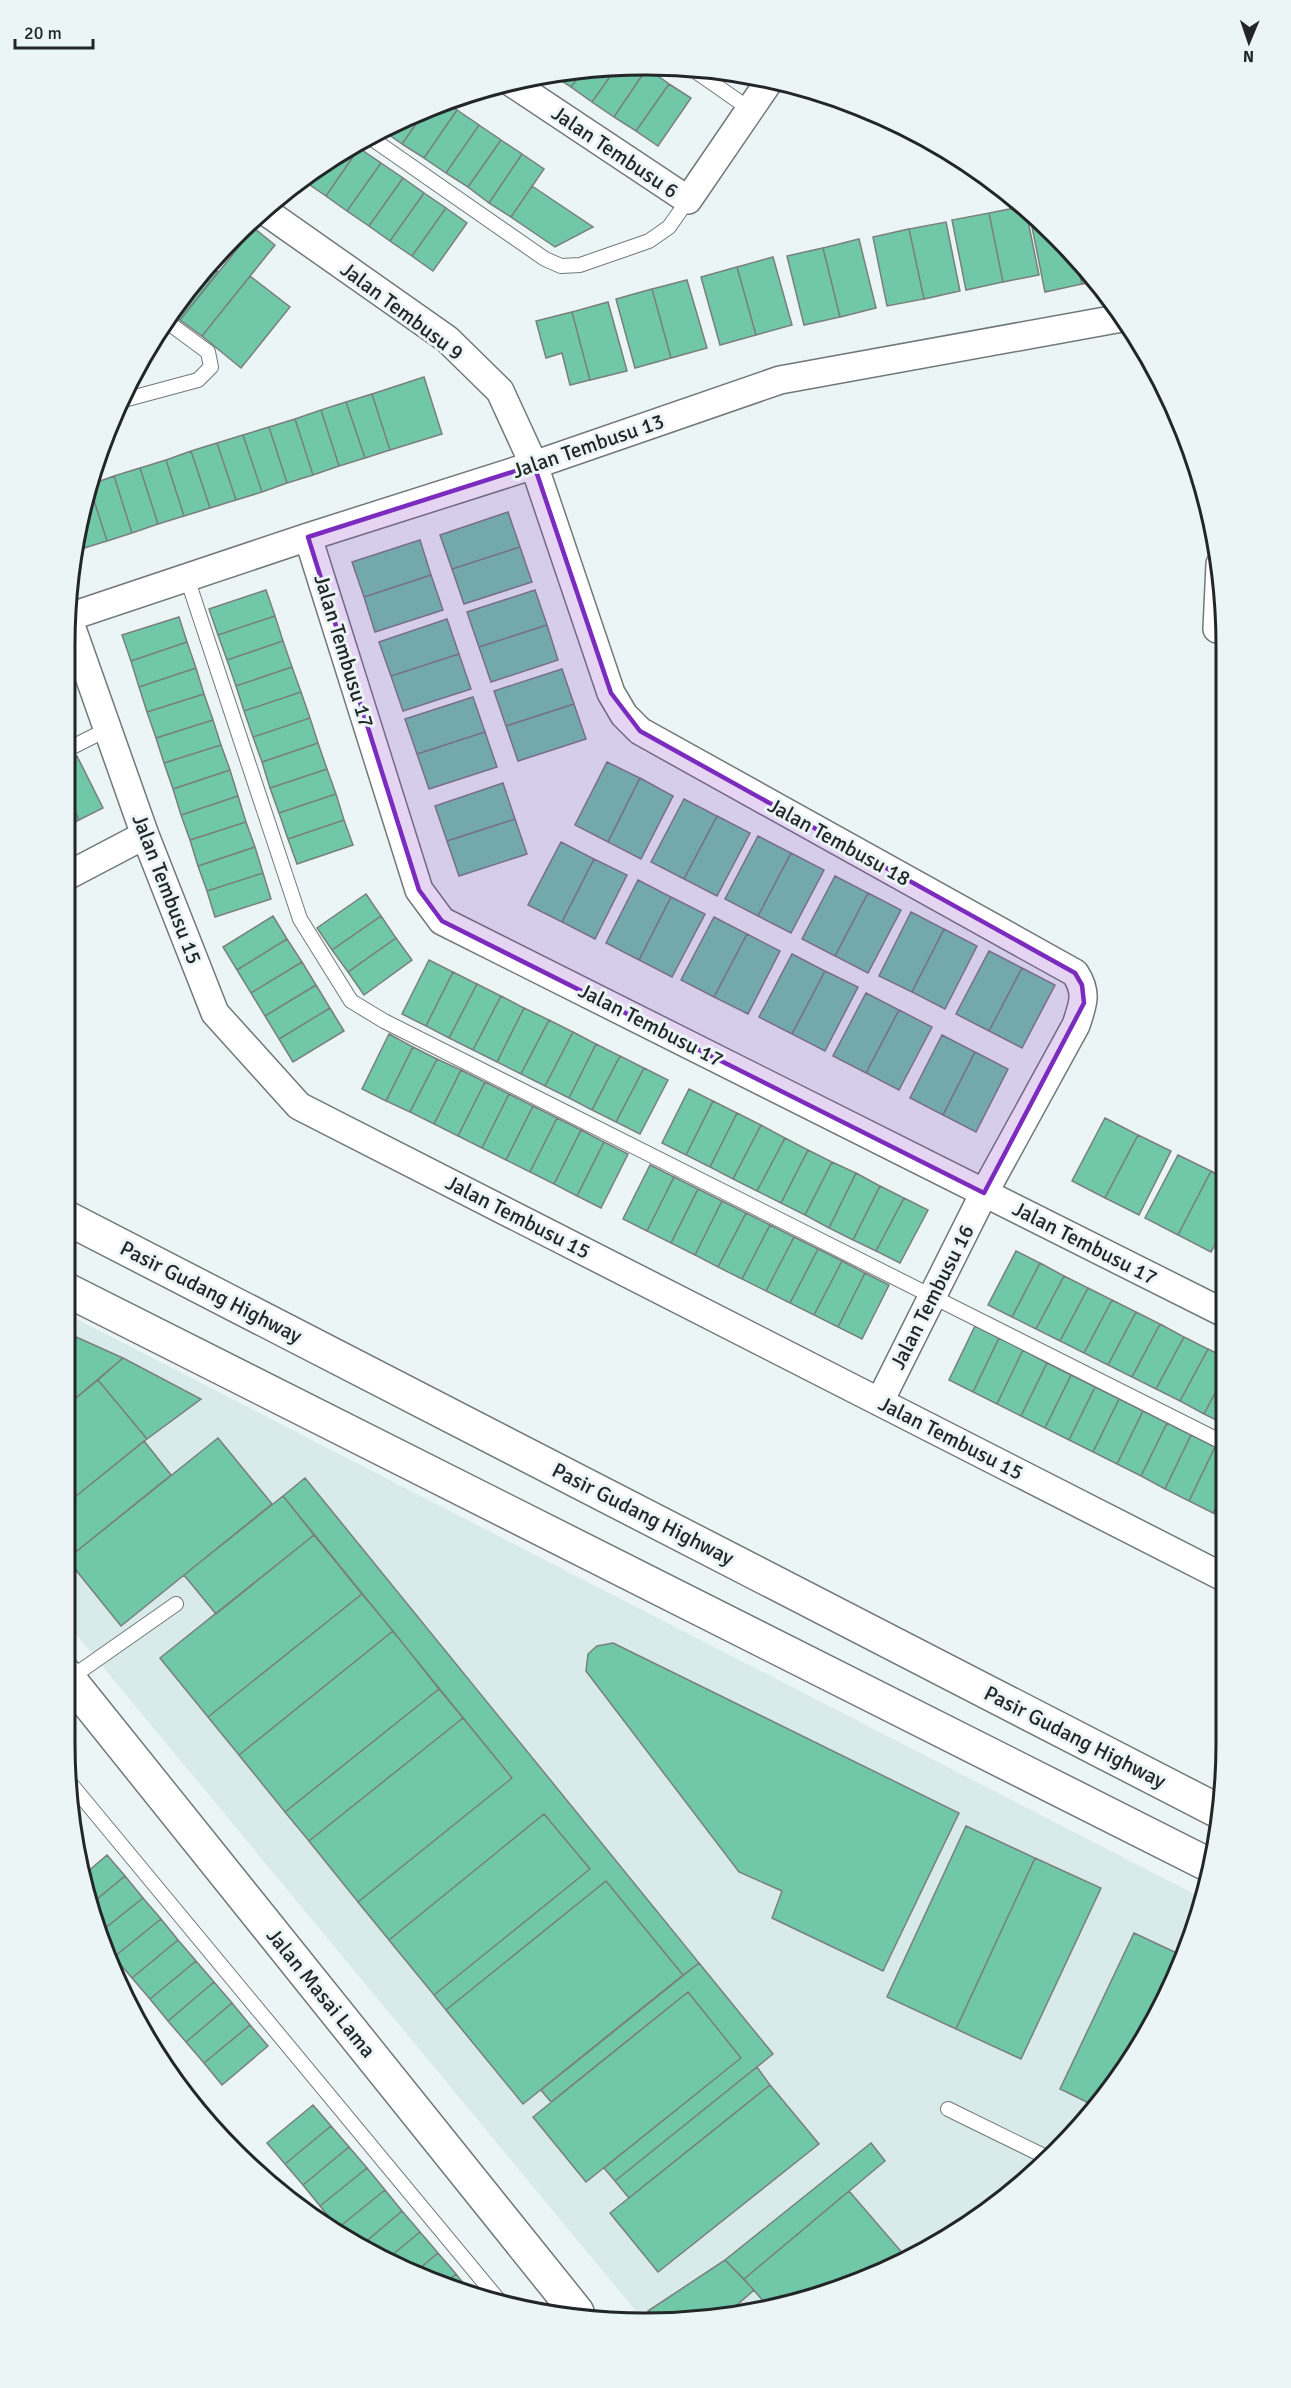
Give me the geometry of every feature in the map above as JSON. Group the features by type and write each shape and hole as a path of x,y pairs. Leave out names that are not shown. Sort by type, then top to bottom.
{"main road":[{"name":"Pasir Gudang Highway","path":"75,1221 1212,1808"},
{"path":"75,1294 1203,1862"},
{"name":"Jalan Masai Lama","path":"75,1687 570,2308"}],"street":[{"path":"688,200 765,88"},
{"name":"Jalan Tembusu 6","path":"521,89 688,200"},
{"name":"Jalan Tembusu 9","path":"271,215 447,339 500,391 534,465"},
{"name":"Jalan Tembusu 13","path":"76,615 308,537 534,465 780,380 1113,320"},
{"name":"Jalan Tembusu 18","path":"534,465 611,693 624,715 640,731 1075,973 1082,985 1084,1003 1076,1025 984,1193"},
{"name":"Jalan Tembusu 17","path":"308,537 419,890 442,921 1216,1309"},
{"name":"Jalan Tembusu 15","path":"75,640 145,835 214,1013 298,1106 1216,1573"},
{"path":"75,872 145,835"},
{"name":"Jalan Tembusu 16","path":"880,1401 984,1193"}],"lane":[{"path":"706,78 751,110"},
{"path":"377,142 544,259 561,266 580,265 649,241 669,227 688,200"},
{"path":"132,398 198,380 210,367 208,352 173,326"},
{"path":"187,578 300,920 351,1001 384,1021 1216,1439"},
{"path":"75,746 108,729"},
{"path":"75,1672 176,1604"},
{"path":"77,1792 492,2292"},
{"path":"948,2109 1040,2154"}],"highlighted area":[{"path":"534,465 611,693 640,731 1075,973 1082,985 1084,1003 984,1193 442,921 419,890 308,537"}],"shaded area":[{"path":"75,1318 1196,1895 1173,1961 1140,2028 1120,2059 1098,2090 1049,2146 993,2195 931,2237 864,2270 829,2283 793,2294 720,2308 683,2312 637,2313 75,1633"}],"building":[{"path":"642,75 614,117 592,102 610,76"},
{"path":"642,75 657,75 669,84 636,131 614,117"},
{"path":"610,76 592,102 571,87 576,79"},
{"path":"576,79 571,87 562,81"},
{"path":"669,84 691,98 658,146 636,131"},
{"path":"454,108 457,110 424,158 402,144 417,123"},
{"path":"457,110 479,125 446,173 424,158"},
{"path":"417,123 402,144 390,136"},
{"path":"479,125 501,140 468,187 446,173"},
{"path":"501,140 522,154 489,203 468,187"},
{"path":"362,150 381,163 347,211 326,196 354,155 360,151"},
{"path":"522,154 544,169 511,217 489,203"},
{"path":"354,155 326,196 310,185"},
{"path":"381,163 403,178 369,226 347,211"},
{"path":"403,178 424,193 390,241 369,226"},
{"path":"532,186 593,227 555,247 511,217"},
{"path":"424,193 446,208 412,256 390,241"},
{"path":"446,208 467,223 433,271 412,256"},
{"path":"1012,209 1028,223 1039,275 1003,282 989,213"},
{"path":"989,213 1003,282 966,290 952,220"},
{"path":"946,222 960,291 924,299 909,229"},
{"path":"1032,226 1074,269 1080,276 1082,284 1045,292"},
{"path":"256,229 275,245 202,336 180,320 245,239"},
{"path":"909,229 924,299 887,306 873,237"},
{"path":"859,239 876,308 840,317 823,248"},
{"path":"823,248 840,317 804,325 787,256"},
{"path":"773,257 792,325 756,335 737,267"},
{"path":"737,267 756,335 720,345 701,277"},
{"path":"216,270 218,272 180,320 178,319 193,298"},
{"path":"250,276 290,307 241,368 202,336"},
{"path":"687,280 707,348 671,358 652,289"},
{"path":"652,289 671,358 635,368 616,299"},
{"path":"608,302 627,371 590,380 572,312"},
{"path":"572,312 590,380 570,385 562,353 546,358 536,321"},
{"path":"424,377 442,434 390,450 372,394"},
{"path":"372,394 390,450 365,458 346,402"},
{"path":"346,402 365,458 339,466 321,410"},
{"path":"321,410 339,466 313,475 295,419"},
{"path":"295,419 313,475 287,483 269,427"},
{"path":"269,427 287,483 262,492 243,435"},
{"path":"243,435 262,492 236,500 217,443"},
{"path":"217,443 236,500 210,508 191,451"},
{"path":"191,451 210,508 184,516 166,460"},
{"path":"166,460 184,516 158,524 140,468"},
{"path":"140,468 158,524 132,533 114,476"},
{"path":"114,476 132,533 107,541 94,500 99,481"},
{"path":"94,500 107,541 84,548"},
{"path":"508,512 520,547 452,569 440,535"},
{"path":"420,540 431,575 364,597 352,562"},
{"path":"520,547 532,582 464,604 452,569"},
{"path":"431,575 443,610 375,632 364,597"},
{"path":"266,590 275,616 218,635 209,609"},
{"path":"535,590 547,625 479,647 467,612"},
{"path":"275,616 283,641 227,660 218,635"},
{"path":"179,617 187,642 131,661 122,635"},
{"path":"447,619 459,654 391,676 379,642"},
{"path":"547,625 558,660 491,682 479,647"},
{"path":"283,641 292,667 236,686 227,660"},
{"path":"187,642 196,668 139,687 131,661"},
{"path":"459,654 471,689 403,711 391,676"},
{"path":"292,667 301,692 244,711 236,686"},
{"path":"196,668 204,694 147,712 139,687"},
{"path":"562,669 574,704 506,726 494,691"},
{"path":"301,692 310,718 253,737 244,711"},
{"path":"204,694 213,720 156,738 147,712"},
{"path":"473,697 485,732 417,754 405,719"},
{"path":"574,704 586,739 518,761 506,726"},
{"path":"310,718 318,743 262,762 253,737"},
{"path":"213,720 221,745 164,763 156,738"},
{"path":"485,732 497,767 429,789 417,754"},
{"path":"318,743 327,769 270,788 262,762"},
{"path":"221,745 230,770 173,789 164,763"},
{"path":"77,756 103,808 79,820 75,812 75,757"},
{"path":"607,762 640,778 608,842 575,825"},
{"path":"327,769 336,794 279,813 270,788"},
{"path":"230,770 238,796 181,815 173,789"},
{"path":"640,778 673,796 641,859 608,842"},
{"path":"503,783 515,819 447,841 435,806"},
{"path":"336,794 344,820 288,839 279,813"},
{"path":"238,796 246,822 190,840 181,815"},
{"path":"684,799 717,816 684,879 651,862"},
{"path":"717,816 750,833 717,896 684,879"},
{"path":"515,819 527,854 459,876 447,841"},
{"path":"344,820 353,845 297,864 288,839"},
{"path":"246,822 255,847 198,866 190,840"},
{"path":"758,836 791,853 758,916 725,899"},
{"path":"561,842 594,859 562,922 528,905"},
{"path":"255,847 263,873 207,891 198,866"},
{"path":"791,853 824,870 791,933 758,916"},
{"path":"594,859 627,875 595,939 562,922"},
{"path":"263,873 271,899 215,917 207,891"},
{"path":"835,876 868,893 835,956 802,939"},
{"path":"638,880 671,897 639,960 606,943"},
{"path":"868,893 901,910 868,973 835,956"},
{"path":"366,894 381,916 332,950 317,928"},
{"path":"671,897 705,914 672,977 639,960"},
{"path":"911,912 944,929 912,992 879,976"},
{"path":"273,916 287,939 237,970 223,947"},
{"path":"381,916 396,938 348,972 332,950"},
{"path":"714,917 747,934 714,997 681,980"},
{"path":"944,929 977,946 945,1009 912,992"},
{"path":"747,934 780,951 748,1014 714,997"},
{"path":"396,938 412,960 364,995 348,972"},
{"path":"287,939 302,962 251,993 237,970"},
{"path":"989,951 1022,968 989,1031 956,1014"},
{"path":"792,954 825,971 792,1034 759,1017"},
{"path":"429,960 453,972 426,1026 402,1014"},
{"path":"302,962 316,985 265,1016 251,993"},
{"path":"1022,968 1055,985 1022,1048 989,1031"},
{"path":"825,971 858,987 825,1051 792,1034"},
{"path":"453,972 477,984 449,1038 426,1026"},
{"path":"477,984 501,996 473,1050 449,1038"},
{"path":"316,985 330,1008 279,1039 265,1016"},
{"path":"866,993 899,1010 866,1073 833,1056"},
{"path":"501,996 524,1008 497,1062 473,1050"},
{"path":"330,1008 344,1031 293,1062 279,1039"},
{"path":"524,1008 549,1020 521,1074 497,1062"},
{"path":"899,1010 932,1027 899,1090 866,1073"},
{"path":"549,1020 573,1032 545,1086 521,1074"},
{"path":"573,1032 596,1044 569,1098 545,1086"},
{"path":"389,1034 413,1047 386,1101 362,1089"},
{"path":"942,1035 975,1052 943,1115 910,1098"},
{"path":"596,1044 620,1056 592,1110 569,1098"},
{"path":"413,1047 437,1059 410,1112 386,1101"},
{"path":"975,1052 1008,1069 976,1132 943,1115"},
{"path":"620,1056 644,1068 616,1122 592,1110"},
{"path":"437,1059 461,1070 434,1124 410,1112"},
{"path":"644,1068 668,1080 640,1134 616,1122"},
{"path":"461,1070 485,1082 458,1136 434,1124"},
{"path":"485,1082 509,1094 482,1148 458,1136"},
{"path":"689,1089 713,1101 686,1155 662,1143"},
{"path":"509,1094 533,1106 506,1160 482,1148"},
{"path":"713,1101 737,1113 710,1167 686,1155"},
{"path":"533,1106 557,1118 530,1172 506,1160"},
{"path":"737,1113 761,1125 733,1179 710,1167"},
{"path":"557,1118 581,1130 554,1184 530,1172"},
{"path":"1105,1118 1138,1135 1105,1198 1072,1181"},
{"path":"761,1125 785,1138 757,1191 733,1179"},
{"path":"581,1130 604,1142 577,1196 554,1184"},
{"path":"1138,1135 1171,1151 1139,1215 1105,1198"},
{"path":"785,1138 808,1150 781,1203 757,1191"},
{"path":"604,1142 628,1154 601,1208 577,1196"},
{"path":"808,1150 832,1162 805,1215 781,1203"},
{"path":"1178,1155 1211,1171 1178,1235 1145,1218"},
{"path":"832,1162 856,1173 829,1228 805,1215"},
{"path":"650,1165 674,1177 647,1231 623,1219"},
{"path":"1211,1171 1216,1174 1216,1243 1211,1252 1178,1235"},
{"path":"856,1173 880,1186 853,1240 829,1228"},
{"path":"674,1177 698,1189 671,1243 647,1231"},
{"path":"880,1186 904,1198 876,1251 853,1240"},
{"path":"698,1189 722,1201 695,1255 671,1243"},
{"path":"904,1198 928,1210 900,1263 876,1251"},
{"path":"722,1201 746,1213 718,1267 695,1255"},
{"path":"746,1213 770,1225 742,1279 718,1267"},
{"path":"770,1225 794,1237 766,1291 742,1279"},
{"path":"794,1237 818,1249 790,1303 766,1291"},
{"path":"818,1249 842,1261 814,1315 790,1303"},
{"path":"1016,1251 1040,1263 1012,1317 988,1305"},
{"path":"842,1261 865,1273 838,1327 814,1315"},
{"path":"1040,1263 1064,1276 1036,1329 1012,1317"},
{"path":"865,1273 889,1285 862,1339 838,1327"},
{"path":"1064,1276 1088,1288 1060,1341 1036,1329"},
{"path":"1088,1288 1112,1300 1084,1353 1060,1341"},
{"path":"1112,1300 1136,1312 1108,1365 1084,1353"},
{"path":"1136,1312 1160,1324 1132,1377 1108,1365"},
{"path":"1160,1324 1184,1337 1156,1389 1132,1377"},
{"path":"975,1326 999,1338 973,1392 949,1380"},
{"path":"75,1336 123,1358 75,1399"},
{"path":"1184,1337 1208,1349 1180,1401 1156,1389"},
{"path":"999,1338 1023,1350 997,1404 973,1392"},
{"path":"1208,1349 1216,1353 1216,1391 1204,1414 1180,1401"},
{"path":"1023,1350 1047,1363 1021,1416 997,1404"},
{"path":"123,1358 201,1399 147,1439 98,1380"},
{"path":"1047,1363 1071,1375 1045,1428 1021,1416"},
{"path":"1071,1375 1095,1387 1069,1440 1045,1428"},
{"path":"98,1380 147,1439 75,1497 75,1399"},
{"path":"1095,1387 1119,1399 1093,1452 1069,1440"},
{"path":"1216,1391 1216,1420 1204,1414"},
{"path":"1119,1399 1143,1411 1117,1464 1093,1452"},
{"path":"1143,1411 1167,1423 1141,1476 1117,1464"},
{"path":"1167,1423 1191,1435 1165,1489 1141,1476"},
{"path":"1191,1435 1215,1447 1189,1501 1165,1489"},
{"path":"218,1438 272,1504 121,1626 75,1569 75,1553"},
{"path":"144,1441 171,1475 75,1553 75,1497"},
{"path":"1215,1447 1216,1507 1213,1513 1189,1501"},
{"path":"305,1478 699,1963 683,1975 606,1881 446,2010 434,1995 590,1869 544,1814 389,1940 358,1902 512,1778 283,1496"},
{"path":"283,1496 314,1535 216,1614 184,1575"},
{"path":"314,1535 362,1594 208,1717 160,1658"},
{"path":"362,1594 393,1631 239,1755 208,1717"},
{"path":"393,1631 439,1689 285,1812 239,1755"},
{"path":"613,1643 959,1813 883,1971 772,1918 782,1891 739,1872 586,1671 588,1654 597,1646"},
{"path":"439,1689 463,1718 309,1841 285,1812"},
{"path":"463,1718 512,1778 358,1902 309,1841"},
{"path":"544,1814 590,1869 434,1995 389,1940"},
{"path":"966,1826 1035,1858 956,2029 887,1997"},
{"path":"107,1855 125,1876 97,1899 90,1870"},
{"path":"1035,1858 1101,1888 1021,2059 956,2029"},
{"path":"125,1876 143,1898 106,1928 97,1899"},
{"path":"606,1881 683,1975 523,2104 446,2010"},
{"path":"143,1898 161,1919 116,1955 106,1928"},
{"path":"161,1919 178,1940 132,1978 119,1962 116,1955"},
{"path":"1134,1933 1176,1953 1140,2028 1088,2102 1060,2089"},
{"path":"178,1940 196,1961 150,1999 132,1978"},
{"path":"196,1961 214,1982 168,2021 150,1999"},
{"path":"699,1963 773,2054 615,2181 604,2168 741,2058 688,1992 551,2102 541,2090"},
{"path":"214,1982 232,2003 186,2042 168,2021"},
{"path":"688,1992 741,2058 586,2182 533,2117"},
{"path":"232,2003 250,2025 204,2063 186,2042"},
{"path":"250,2025 268,2046 222,2085 204,2063"},
{"path":"757,2067 770,2085 629,2198 615,2181"},
{"path":"770,2085 819,2144 658,2272 610,2213"},
{"path":"313,2105 331,2126 285,2164 267,2143"},
{"path":"331,2126 349,2147 303,2185 285,2164"},
{"path":"871,2143 885,2161 744,2279 725,2260"},
{"path":"349,2147 367,2168 320,2206 303,2185"},
{"path":"367,2168 385,2190 342,2225 329,2217 320,2206"},
{"path":"385,2190 402,2211 367,2241 342,2225"},
{"path":"849,2191 902,2252 829,2283 763,2301 744,2279"},
{"path":"402,2211 420,2232 393,2254 367,2241"},
{"path":"420,2232 438,2253 421,2267 393,2254"},
{"path":"438,2253 456,2274 451,2279 421,2267"},
{"path":"725,2260 754,2290 737,2305 683,2312 648,2311"},
{"path":"456,2274 463,2283 462,2283 451,2279"}]}
